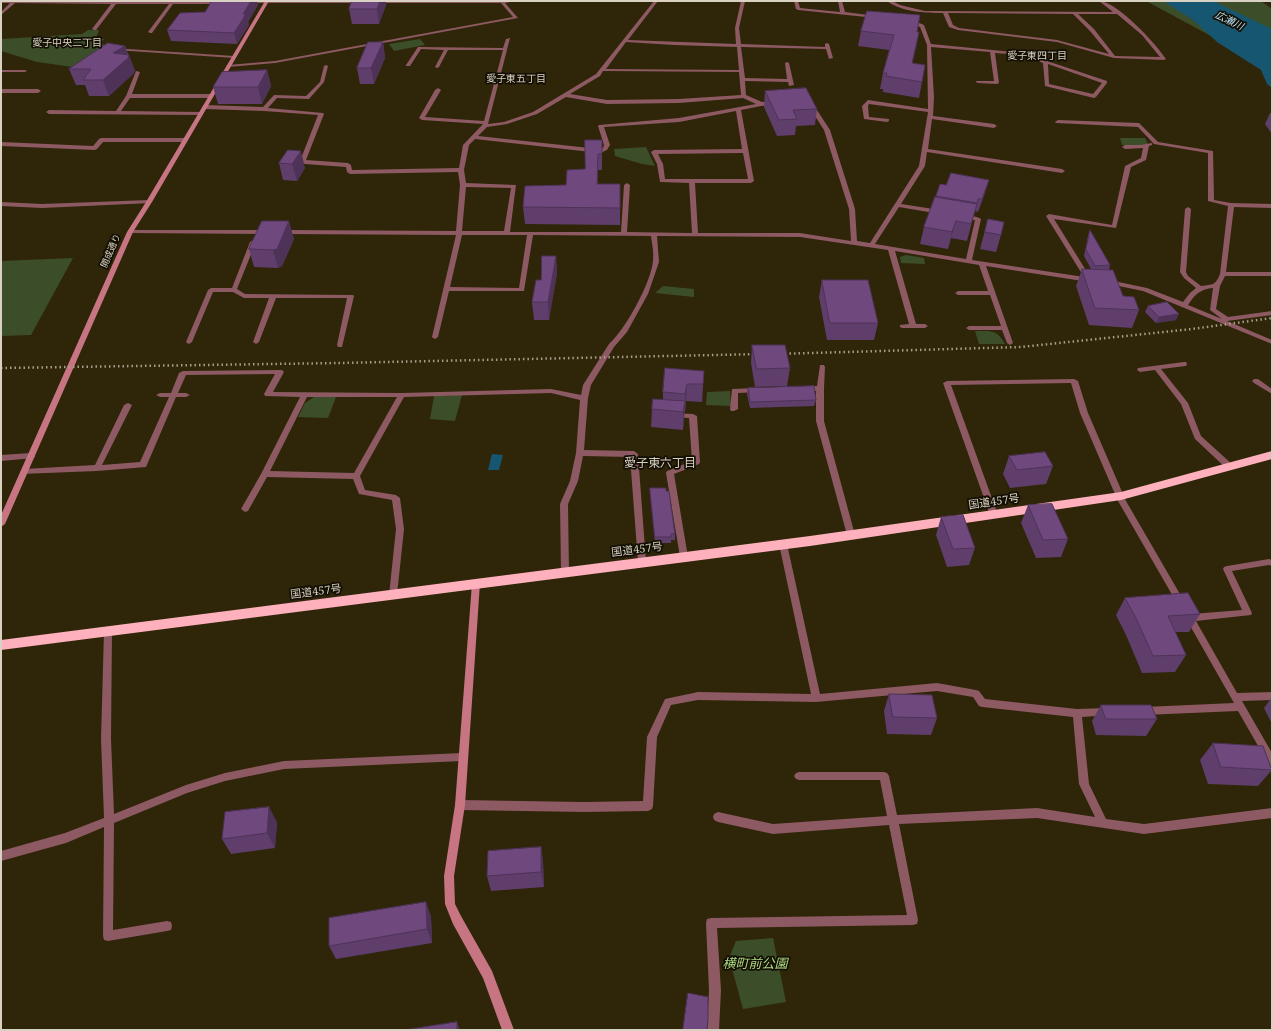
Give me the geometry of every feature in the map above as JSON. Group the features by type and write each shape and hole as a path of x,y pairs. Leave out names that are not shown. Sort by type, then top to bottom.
{"highway":[{"name":"国道457号","path":"1,645 394,595 994,515 1121,496 1272,455"}],"street":[{"path":"241,2 514,1"},
{"path":"438,90 422,118 486,124 505,122 530,115 598,75 627,41 656,1"},
{"path":"743,1 737,28 744,96"},
{"path":"796,1 798,9 885,18"},
{"path":"840,1 843,14"},
{"path":"889,1 912,10 925,12 1118,13"},
{"path":"944,12 951,26 958,29 1057,41 1114,57 1164,59 1158,49 1143,33 1101,1"},
{"path":"1,2 226,3"},
{"path":"1,14 14,2"},
{"name":"開成通り","path":"1,524 130,232 266,2"},
{"path":"228,66 275,62 374,45 470,25 516,18 502,2"},
{"path":"94,29 114,3"},
{"path":"150,32 172,3"},
{"path":"1073,12 1092,30 1114,57"},
{"path":"872,245 922,166 930,117 928,46 922,26 913,21 906,20"},
{"path":"435,337 459,233 463,185 461,170 466,145 486,124 508,39"},
{"path":"627,41 674,44 827,46 831,58"},
{"path":"928,46 1023,54 1105,82 1094,96 1048,85 1045,62"},
{"path":"408,65 420,48 505,49"},
{"path":"437,67 447,48"},
{"path":"111,49 234,57"},
{"path":"978,82 997,83 992,52"},
{"path":"743,80 791,83 787,63"},
{"path":"264,109 276,96 306,98 322,82 326,66"},
{"path":"603,70 742,71"},
{"path":"1,71 25,71"},
{"path":"118,112 129,96 138,72"},
{"path":"1,91 38,91"},
{"path":"566,95 607,102 679,101 744,96 761,104"},
{"path":"129,96 211,96"},
{"path":"808,100 827,130 852,209 854,242"},
{"path":"887,120 866,118 865,106 868,102 930,111"},
{"path":"474,137 600,151 605,149 606,145 601,126 679,120 761,104 777,103"},
{"path":"49,112 264,109 321,114 303,161 307,163 348,165 350,172 461,170"},
{"path":"738,109 751,181 662,181 660,164 654,152 745,151"},
{"path":"930,117 994,126"},
{"path":"1058,122 1139,125 1156,143"},
{"path":"1,144 95,148 101,140 185,140"},
{"path":"1125,147 1140,147 1156,143 1210,152 1211,201 1231,205 1272,206"},
{"path":"1088,280 1049,216 1114,227 1128,166 1144,159 1146,146"},
{"path":"924,150 1062,171"},
{"path":"692,181 695,233"},
{"path":"463,185 514,186 508,234"},
{"path":"624,234 627,185"},
{"path":"1,204 42,206 149,202"},
{"path":"897,205 949,214"},
{"path":"1231,205 1223,274 1220,283 1217,286 1213,310 1227,319 1272,313"},
{"path":"1188,209 1183,272 1186,277 1200,288"},
{"path":"956,215 978,219 968,262"},
{"path":"130,232 508,234 695,233 800,235 854,242 968,262 1095,280"},
{"path":"234,290 258,232"},
{"path":"446,289 522,290 530,234"},
{"path":"565,572 564,504 574,481 580,453 584,398 587,385 611,346 616,343 630,320 650,281 656,262 654,234"},
{"path":"891,249 913,326"},
{"path":"982,264 1010,343"},
{"path":"1223,274 1272,274"},
{"path":"1102,281 1144,289 1272,342"},
{"path":"1184,306 1192,294 1200,288 1217,286"},
{"path":"189,342 211,290 234,290 244,296 351,296 340,345"},
{"path":"958,293 992,293"},
{"path":"256,342 273,296"},
{"path":"902,326 925,326"},
{"path":"969,328 1004,328"},
{"path":"1140,370 1184,364"},
{"path":"822,367 820,388 820,421 851,535"},
{"path":"1156,368 1184,403 1198,437 1230,467"},
{"path":"24,472 143,466 183,373 280,372 268,394 402,395 551,391 584,398"},
{"path":"994,515 947,383 1074,381 1084,413 1131,519 1190,618 1239,707 1272,762"},
{"path":"1256,381 1272,392"},
{"path":"797,389 820,388"},
{"path":"734,409 735,391 766,390"},
{"path":"160,395 186,395"},
{"path":"245,509 265,474 305,395"},
{"path":"356,476 402,395"},
{"path":"97,468 128,405"},
{"path":"663,414 693,416 696,462 670,473 684,557"},
{"path":"580,453 634,454 642,562"},
{"path":"1,458 31,456"},
{"path":"265,474 356,476"},
{"path":"356,476 362,492 396,498 400,529 394,595"},
{"path":"783,544 816,698"},
{"path":"1190,618 1248,613 1227,569 1269,562 1272,563"},
{"path":"476,583 462,757 460,805 449,876 450,904 457,920 488,975 508,1030"},
{"path":"108,631 106,739 110,821 108,936 167,926"},
{"path":"460,805 584,808 648,806 652,737 668,702 698,696 816,698 937,687 976,694 982,703 1076,713 1114,712"},
{"path":"1234,697 1272,696"},
{"path":"1136,712 1239,707"},
{"path":"1076,713 1084,784 1103,823"},
{"path":"1,856 66,838 186,789 225,777 284,765 462,757"},
{"path":"713,1030 715,990 711,923 913,920 884,776 799,776"},
{"path":"718,817 773,829 894,820 1037,813 1144,829 1272,813"}],"green space":[{"path":"1146,1 1261,1 1272,9 1272,59 1211,36"},
{"path":"88,30 99,30 96,38 104,39 101,43 107,46 87,69 37,62 1,51 1,39 82,34"},
{"path":"420,39 425,45 394,51 389,44"},
{"path":"1120,138 1145,138 1148,144 1135,146 1122,145"},
{"path":"646,147 655,166 642,164 615,156 614,149"},
{"path":"906,255 924,258 925,264 901,263 900,257"},
{"path":"73,258 31,335 1,336 1,261"},
{"path":"663,286 694,289 694,297 655,293"},
{"path":"975,331 996,333 1005,344 979,344"},
{"path":"730,391 731,406 706,405 707,392"},
{"path":"462,395 455,421 430,419 434,396"},
{"path":"314,397 336,397 328,418 298,417 305,403"},
{"name":"横町前公園","path":"773,938 786,1002 743,1009 729,958 736,941"}],"water":[{"name":"広瀬川","path":"1163,1 1213,1 1272,29 1272,88 1267,84 1261,70 1217,42 1193,20"},
{"path":"492,454 503,455 499,470 488,470"}],"building":[{"path":"212,1 251,1 243,14 246,14 234,33 167,30 180,13 205,12"},
{"path":"352,1 380,1 377,9 349,9"},
{"path":"867,11 920,15 917,32 919,32 912,63 925,65 922,82 886,76 887,73 883,73 894,35 861,31"},
{"path":"368,42 383,42 371,68 357,68"},
{"path":"108,43 125,46 113,53 129,55 128,58 103,80 83,80 91,69 69,69"},
{"path":"267,70 258,87 213,87 222,72"},
{"path":"806,88 817,109 793,110 797,119 779,120 765,91"},
{"path":"585,140 602,140 602,154 598,154 597,184 620,184 620,208 523,207 525,186 566,185 567,170 585,169"},
{"path":"288,150 301,151 292,164 279,163"},
{"path":"951,173 989,180 982,199 978,199 977,203 936,196 940,184 946,185"},
{"path":"935,197 977,204 971,224 956,221 952,232 924,227"},
{"path":"988,219 1004,222 1001,235 985,232"},
{"path":"262,221 289,221 277,249 249,249"},
{"path":"1090,230 1110,265 1095,266 1086,250"},
{"path":"542,256 556,256 548,302 532,302 536,280 541,280"},
{"path":"1082,269 1113,270 1123,296 1134,297 1139,310 1095,308"},
{"path":"822,280 868,280 878,323 830,323"},
{"path":"1167,302 1179,314 1159,317 1148,306"},
{"path":"752,345 785,345 790,368 757,369"},
{"path":"665,368 704,371 703,384 687,384 685,394 663,392"},
{"path":"814,386 816,400 750,402 748,388"},
{"path":"653,399 685,401 683,412 652,409"},
{"path":"1045,452 1053,466 1017,470 1009,456"},
{"path":"650,488 666,488 666,491 669,491 675,534 671,534 671,537 655,537"},
{"path":"1052,504 1068,539 1043,540 1028,505"},
{"path":"963,515 975,548 953,549 941,517"},
{"path":"1188,593 1200,614 1168,616 1186,655 1153,656 1136,618 1125,598"},
{"path":"889,694 932,695 937,718 893,717"},
{"path":"1101,705 1151,705 1157,719 1106,719"},
{"path":"1213,743 1263,746 1272,770 1221,767"},
{"path":"269,807 267,833 222,839 225,812"},
{"path":"541,847 541,872 487,876 488,851"},
{"path":"426,902 427,929 329,946 329,918"},
{"path":"688,993 708,997 707,1030 683,1030"},
{"path":"457,1022 457,1030 405,1030"}],"railway":[{"path":"776,354 1021,347 1192,329 1272,318"},
{"path":"1,368 339,363 762,354"}],"district":[{"name":"愛子中央二丁目","path":"67,43"},
{"name":"愛子東四丁目","path":"1037,56"},
{"name":"愛子東五丁目","path":"516,79"},
{"name":"愛子東六丁目","path":"660,464"}]}
